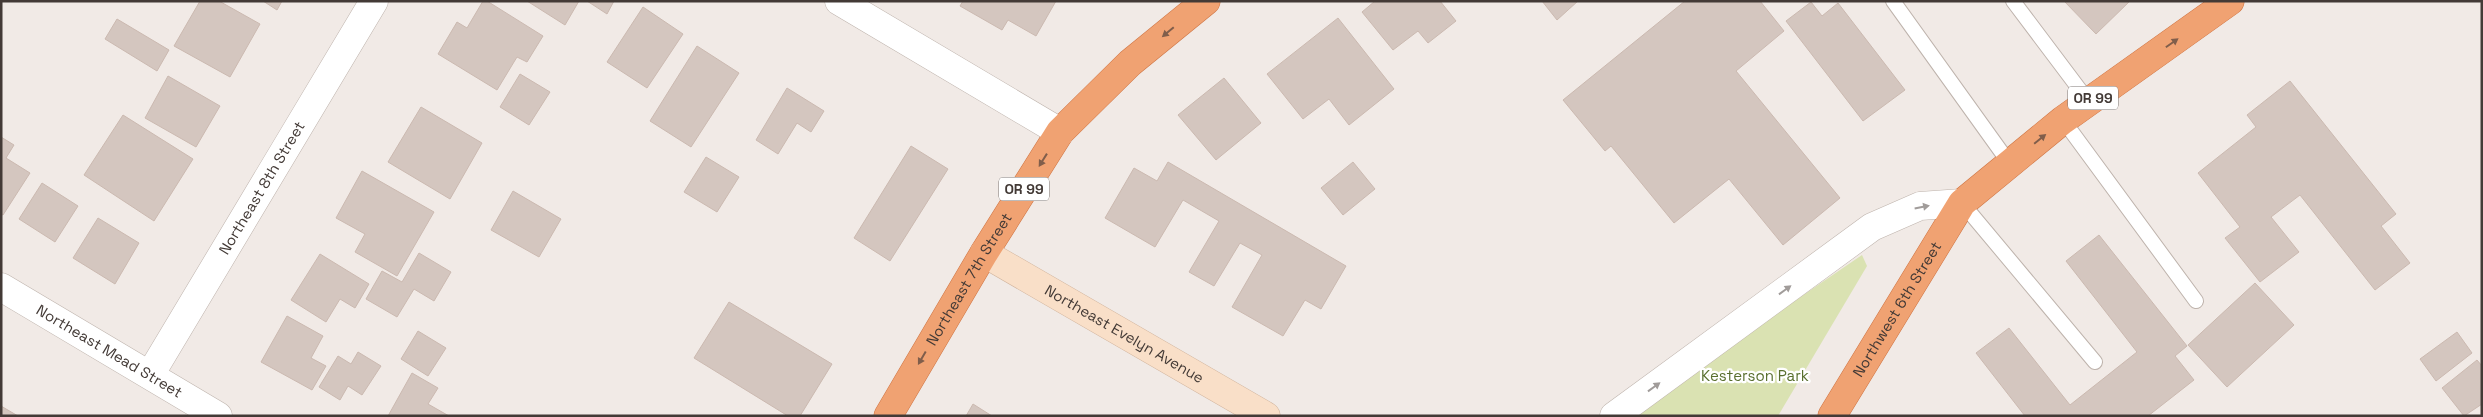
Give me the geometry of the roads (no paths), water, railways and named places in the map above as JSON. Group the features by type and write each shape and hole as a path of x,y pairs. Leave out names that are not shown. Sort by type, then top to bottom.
{"highway":[{"name":"Northeast 7th Street","path":"888,416 984,253 1060,132 1130,63 1206,1"},
{"name":"OR 99","path":"1962,203 2063,120 2230,1"},
{"name":"Northwest 6th Street","path":"1832,416 1962,203"}],"street":[{"name":"Northeast 8th Street","path":"150,375 374,1"},
{"path":"839,1 1060,132"},
{"path":"1614,416 1872,227 1920,206 1962,203"},
{"name":"Northeast Evelyn Avenue","path":"984,253 1266,416"},
{"name":"Northeast Mead Street","path":"1,287 218,416"}],"lane":[{"path":"1893,1 2010,164"},
{"path":"2013,1 2089,102"},
{"path":"2063,120 2196,301"},
{"path":"1962,203 2095,362"}],"park label":[{"name":"Kesterson Park","path":"1755,376"}]}
